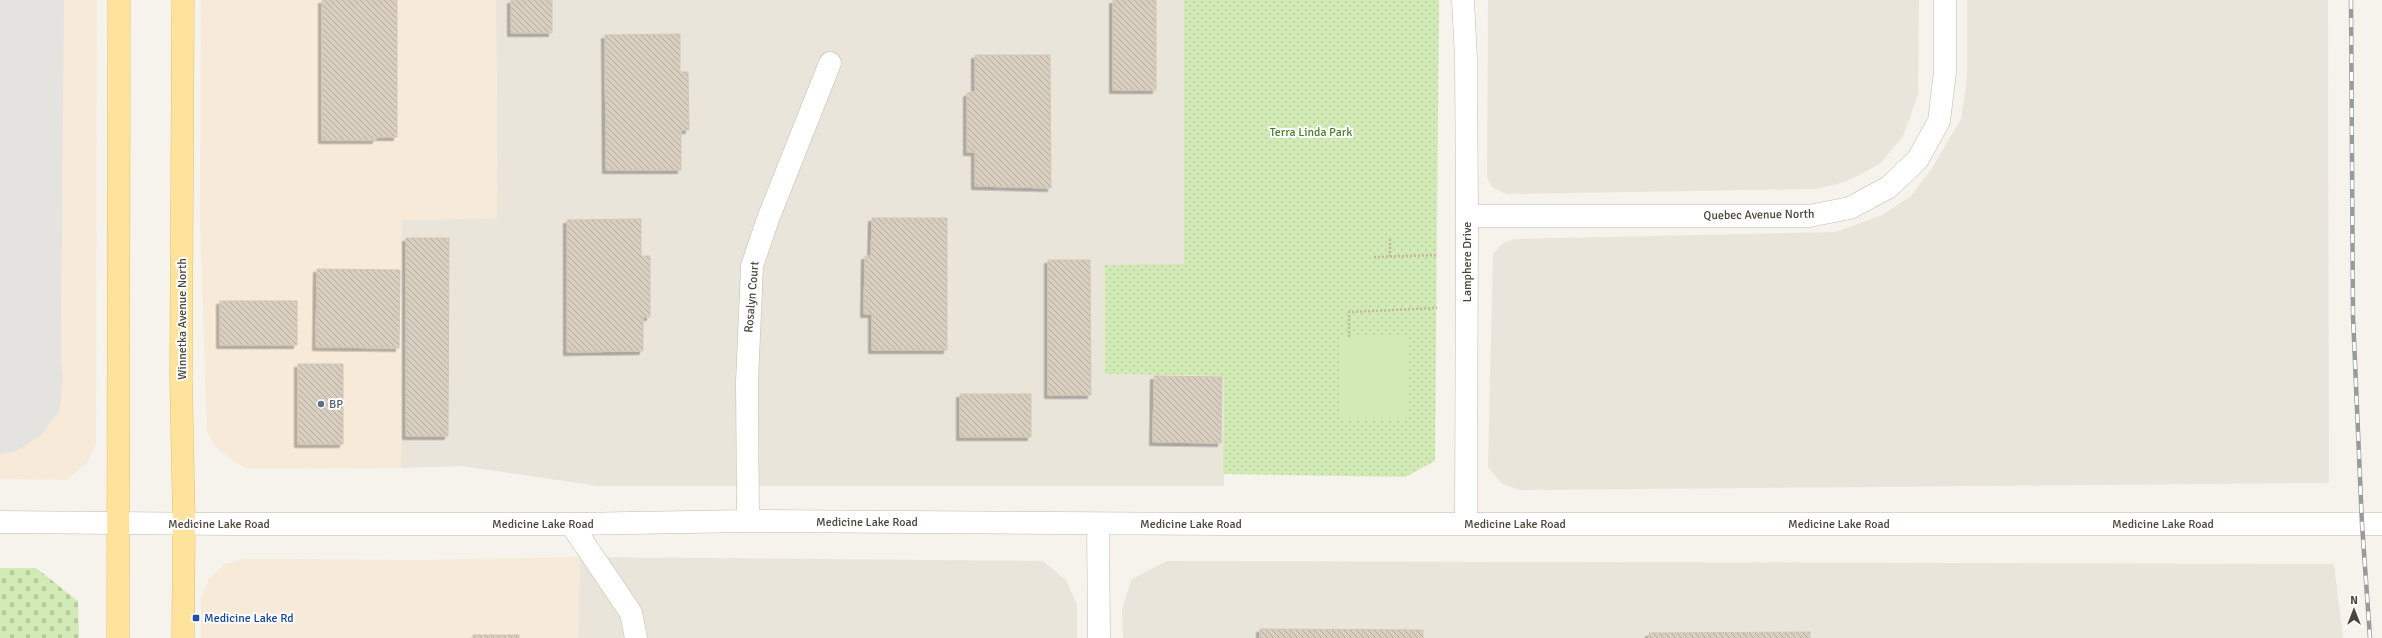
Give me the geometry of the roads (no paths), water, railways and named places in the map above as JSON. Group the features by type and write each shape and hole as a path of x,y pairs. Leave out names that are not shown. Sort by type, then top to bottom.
{"main road":[{"path":"118,638 120,0"},
{"name":"Winnetka Avenue North","path":"183,0 181,377 184,524 183,638"}],"street":[{"name":"Lamphere Drive","path":"1463,0 1466,58 1467,216 1466,524"},
{"name":"Quebec Avenue North","path":"1467,216 1809,216 1850,208 1889,187 1912,165 1918,159 1939,121 1945,72 1945,0"},
{"name":"Rosalyn Court","path":"748,521 748,374 752,266 768,219 830,63"},
{"name":"Medicine Lake Road","path":"0,522 184,524 571,524 748,521 1098,524 2382,524"},
{"path":"571,524 631,613 636,638"},
{"path":"1098,524 1099,638"}],"railway":[{"path":"2351,0 2353,316 2362,524 2370,638"}],"place":[{"name":"BP","path":"321,404"},
{"name":"Medicine Lake Rd","path":"196,618"}],"park label":[{"name":"Terra Linda Park","path":"1311,132"}]}
